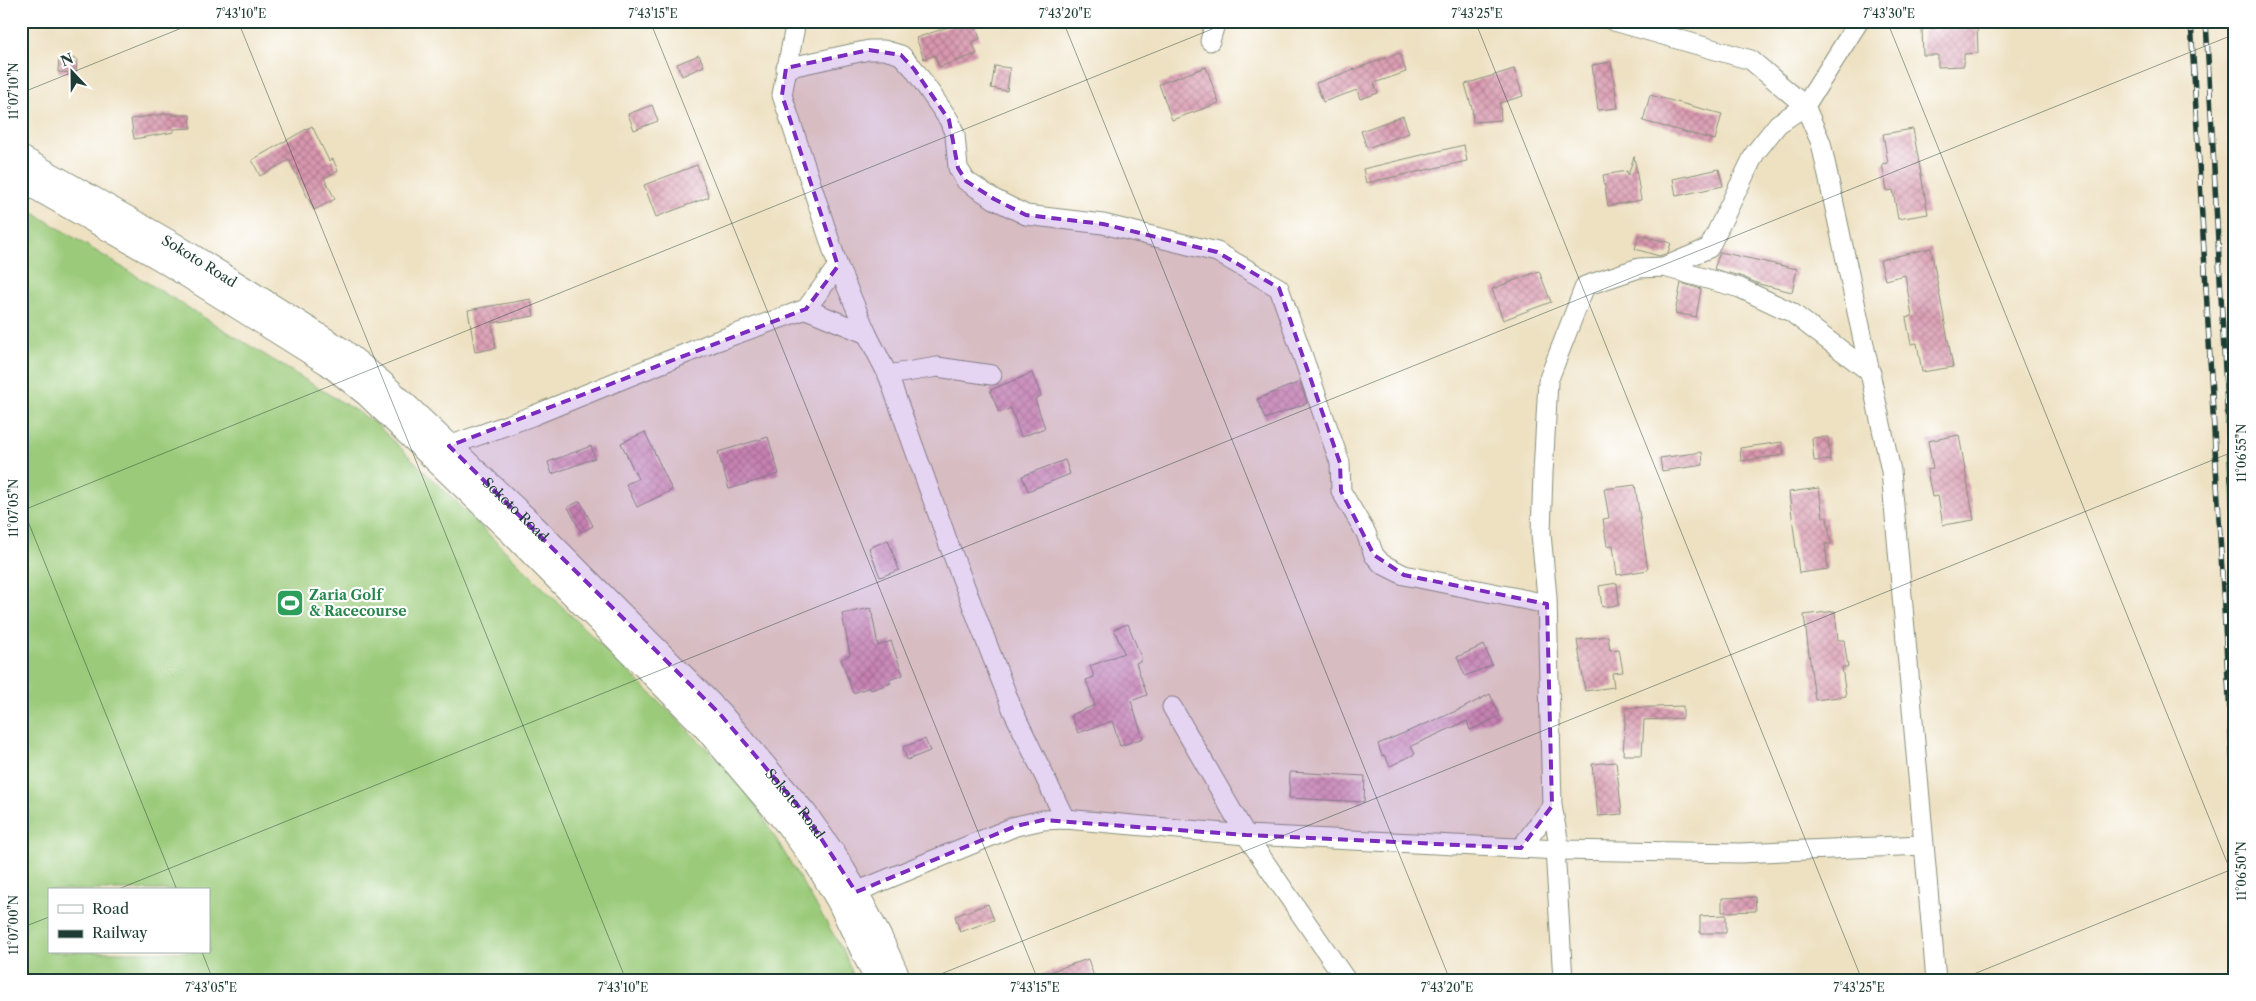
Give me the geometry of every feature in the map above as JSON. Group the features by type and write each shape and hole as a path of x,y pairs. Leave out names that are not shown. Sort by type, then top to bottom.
{"main road":[{"name":"Sokoto Road","path":"21,158 174,245 343,351 382,383 527,520 720,714 805,814 834,855 880,938 899,980"},
{"name":"Sokoto Road","path":"21,178 160,258 228,300 328,364 368,395 511,532 704,725 788,825 816,864 839,901 877,980"}],"street":[{"path":"796,21 782,94 838,266 867,334 888,375 949,545 1013,711 1065,819"},
{"path":"1210,41 1216,21"},
{"path":"1614,21 1751,60 1805,106 1821,143 1891,471 1936,980"},
{"path":"1664,267 1709,248 1756,153 1778,124 1805,106 1860,21"},
{"path":"786,68 868,50 884,50 901,55 914,69 946,113 955,135 958,168 966,180 994,199 1026,215 1103,224 1217,252 1279,288 1340,463 1341,491 1366,533 1374,555 1382,564 1404,575 1547,604"},
{"path":"449,446 532,416 714,342 806,309 838,266"},
{"path":"1563,980 1558,850 1552,806 1547,604 1541,534 1548,381 1585,286 1639,268 1664,267 1740,288 1791,312 1871,373"},
{"path":"806,309 867,334"},
{"path":"888,375 937,367 992,375"},
{"path":"1172,707 1246,835 1346,980"},
{"path":"1521,848 1552,806"},
{"path":"856,892 1016,826 1043,820 1065,819 1246,835 1558,850 1740,853 1923,845"}],"highlighted area":[{"path":"869,50 901,55 914,69 949,120 958,168 966,181 994,199 1026,215 1103,224 1217,252 1279,288 1340,463 1341,491 1374,555 1404,575 1547,604 1552,806 1521,848 1246,835 1043,820 1016,826 856,892 805,814 720,714 449,446 806,309 838,266 782,95 786,68"}],"green space":[{"name":"Zaria Golf & Racecourse","path":"21,205 374,422 743,784 844,952 855,980 21,980"}],"building":[{"path":"966,21 974,21 980,39 972,42 977,54 939,67 935,55 924,59 916,38"},
{"path":"1936,21 1962,21 1962,25 1977,23 1978,53 1964,54 1964,66 1938,67 1938,55 1923,55 1922,29 1936,28"},
{"path":"1400,53 1406,72 1374,83 1378,93 1360,99 1357,90 1323,102 1316,83"},
{"path":"699,55 704,66 682,76 677,64"},
{"path":"59,58 77,59 76,73 58,72"},
{"path":"1611,62 1618,108 1598,110 1592,65"},
{"path":"995,66 1010,68 1007,91 991,88"},
{"path":"1206,67 1219,103 1172,120 1159,84"},
{"path":"1514,69 1523,96 1500,103 1501,120 1473,122 1472,108 1465,84"},
{"path":"1650,95 1722,114 1715,140 1643,121"},
{"path":"652,105 658,121 634,130 628,114"},
{"path":"171,113 172,115 190,115 191,128 174,129 174,132 134,139 131,119"},
{"path":"1403,116 1409,133 1367,148 1361,131"},
{"path":"312,126 329,161 333,159 338,171 324,178 335,199 314,210 289,160 260,176 252,160"},
{"path":"1913,129 1928,214 1898,219 1893,190 1887,191 1882,164 1888,163 1883,134"},
{"path":"1464,145 1467,161 1366,183 1363,169"},
{"path":"1634,156 1641,200 1608,206 1603,175 1627,171 1628,176"},
{"path":"697,165 709,197 656,217 644,185"},
{"path":"1719,169 1723,186 1676,196 1673,179"},
{"path":"1639,235 1671,243 1668,253 1659,256 1635,249"},
{"path":"1931,248 1953,367 1922,372 1917,343 1911,344 1906,318 1912,316 1905,275 1885,280 1880,260"},
{"path":"1720,252 1797,269 1792,292 1759,284 1743,277 1714,269"},
{"path":"1539,271 1551,302 1503,320 1492,289"},
{"path":"1681,283 1701,289 1696,317 1675,313"},
{"path":"531,299 534,316 492,323 496,348 475,352 468,310"},
{"path":"1032,373 1041,396 1035,399 1045,428 1021,437 1011,408 999,413 990,390"},
{"path":"1300,382 1307,403 1265,419 1257,399"},
{"path":"645,432 672,490 637,507 626,484 638,479 621,443"},
{"path":"1959,435 1974,520 1943,525 1938,496 1932,497 1927,470 1933,469 1928,441"},
{"path":"768,437 779,474 729,489 718,452"},
{"path":"1828,437 1830,460 1814,461 1812,438"},
{"path":"1782,442 1784,455 1741,461 1740,448"},
{"path":"591,446 595,458 552,474 548,462"},
{"path":"1702,452 1703,465 1662,471 1660,458"},
{"path":"1065,460 1070,474 1028,491 1022,476"},
{"path":"1635,485 1648,570 1617,575 1613,545 1607,546 1603,519 1609,518 1604,489"},
{"path":"1819,488 1823,517 1827,517 1831,544 1825,544 1828,569 1799,573 1789,492"},
{"path":"580,501 593,526 581,532 568,507"},
{"path":"888,540 899,570 880,577 869,548"},
{"path":"1617,583 1619,605 1602,607 1599,586"},
{"path":"871,608 878,646 891,641 903,675 889,680 891,683 871,690 870,687 853,693 841,659 850,655 842,614"},
{"path":"1835,611 1838,640 1844,640 1848,667 1842,667 1846,696 1815,700 1804,615"},
{"path":"1128,624 1142,660 1136,663 1147,695 1131,701 1143,738 1120,746 1112,721 1078,733 1071,715 1095,705 1086,680 1094,677 1090,666 1124,653 1114,629"},
{"path":"1608,636 1610,650 1619,649 1623,672 1612,673 1614,687 1585,691 1577,640"},
{"path":"1484,645 1492,665 1465,676 1457,657"},
{"path":"1490,694 1500,716 1470,730 1467,721 1411,746 1415,754 1390,766 1384,755 1382,756 1378,744 1461,709"},
{"path":"1683,706 1683,718 1644,720 1642,755 1623,755 1626,708"},
{"path":"925,739 930,751 907,760 903,747"},
{"path":"1616,762 1622,814 1598,816 1592,764"},
{"path":"1290,772 1365,776 1364,802 1289,798"},
{"path":"1755,897 1756,911 1722,912 1722,898"},
{"path":"988,904 994,920 960,932 955,916"},
{"path":"1726,915 1726,933 1700,933 1700,916"},
{"path":"1088,959 1095,980 1034,980 1034,977"}],"railway":[{"path":"2191,21 2235,803"},
{"path":"2206,21 2235,552"}],"place":[{"name":"Zaria Golf & Racecourse","path":"290,603"}]}
